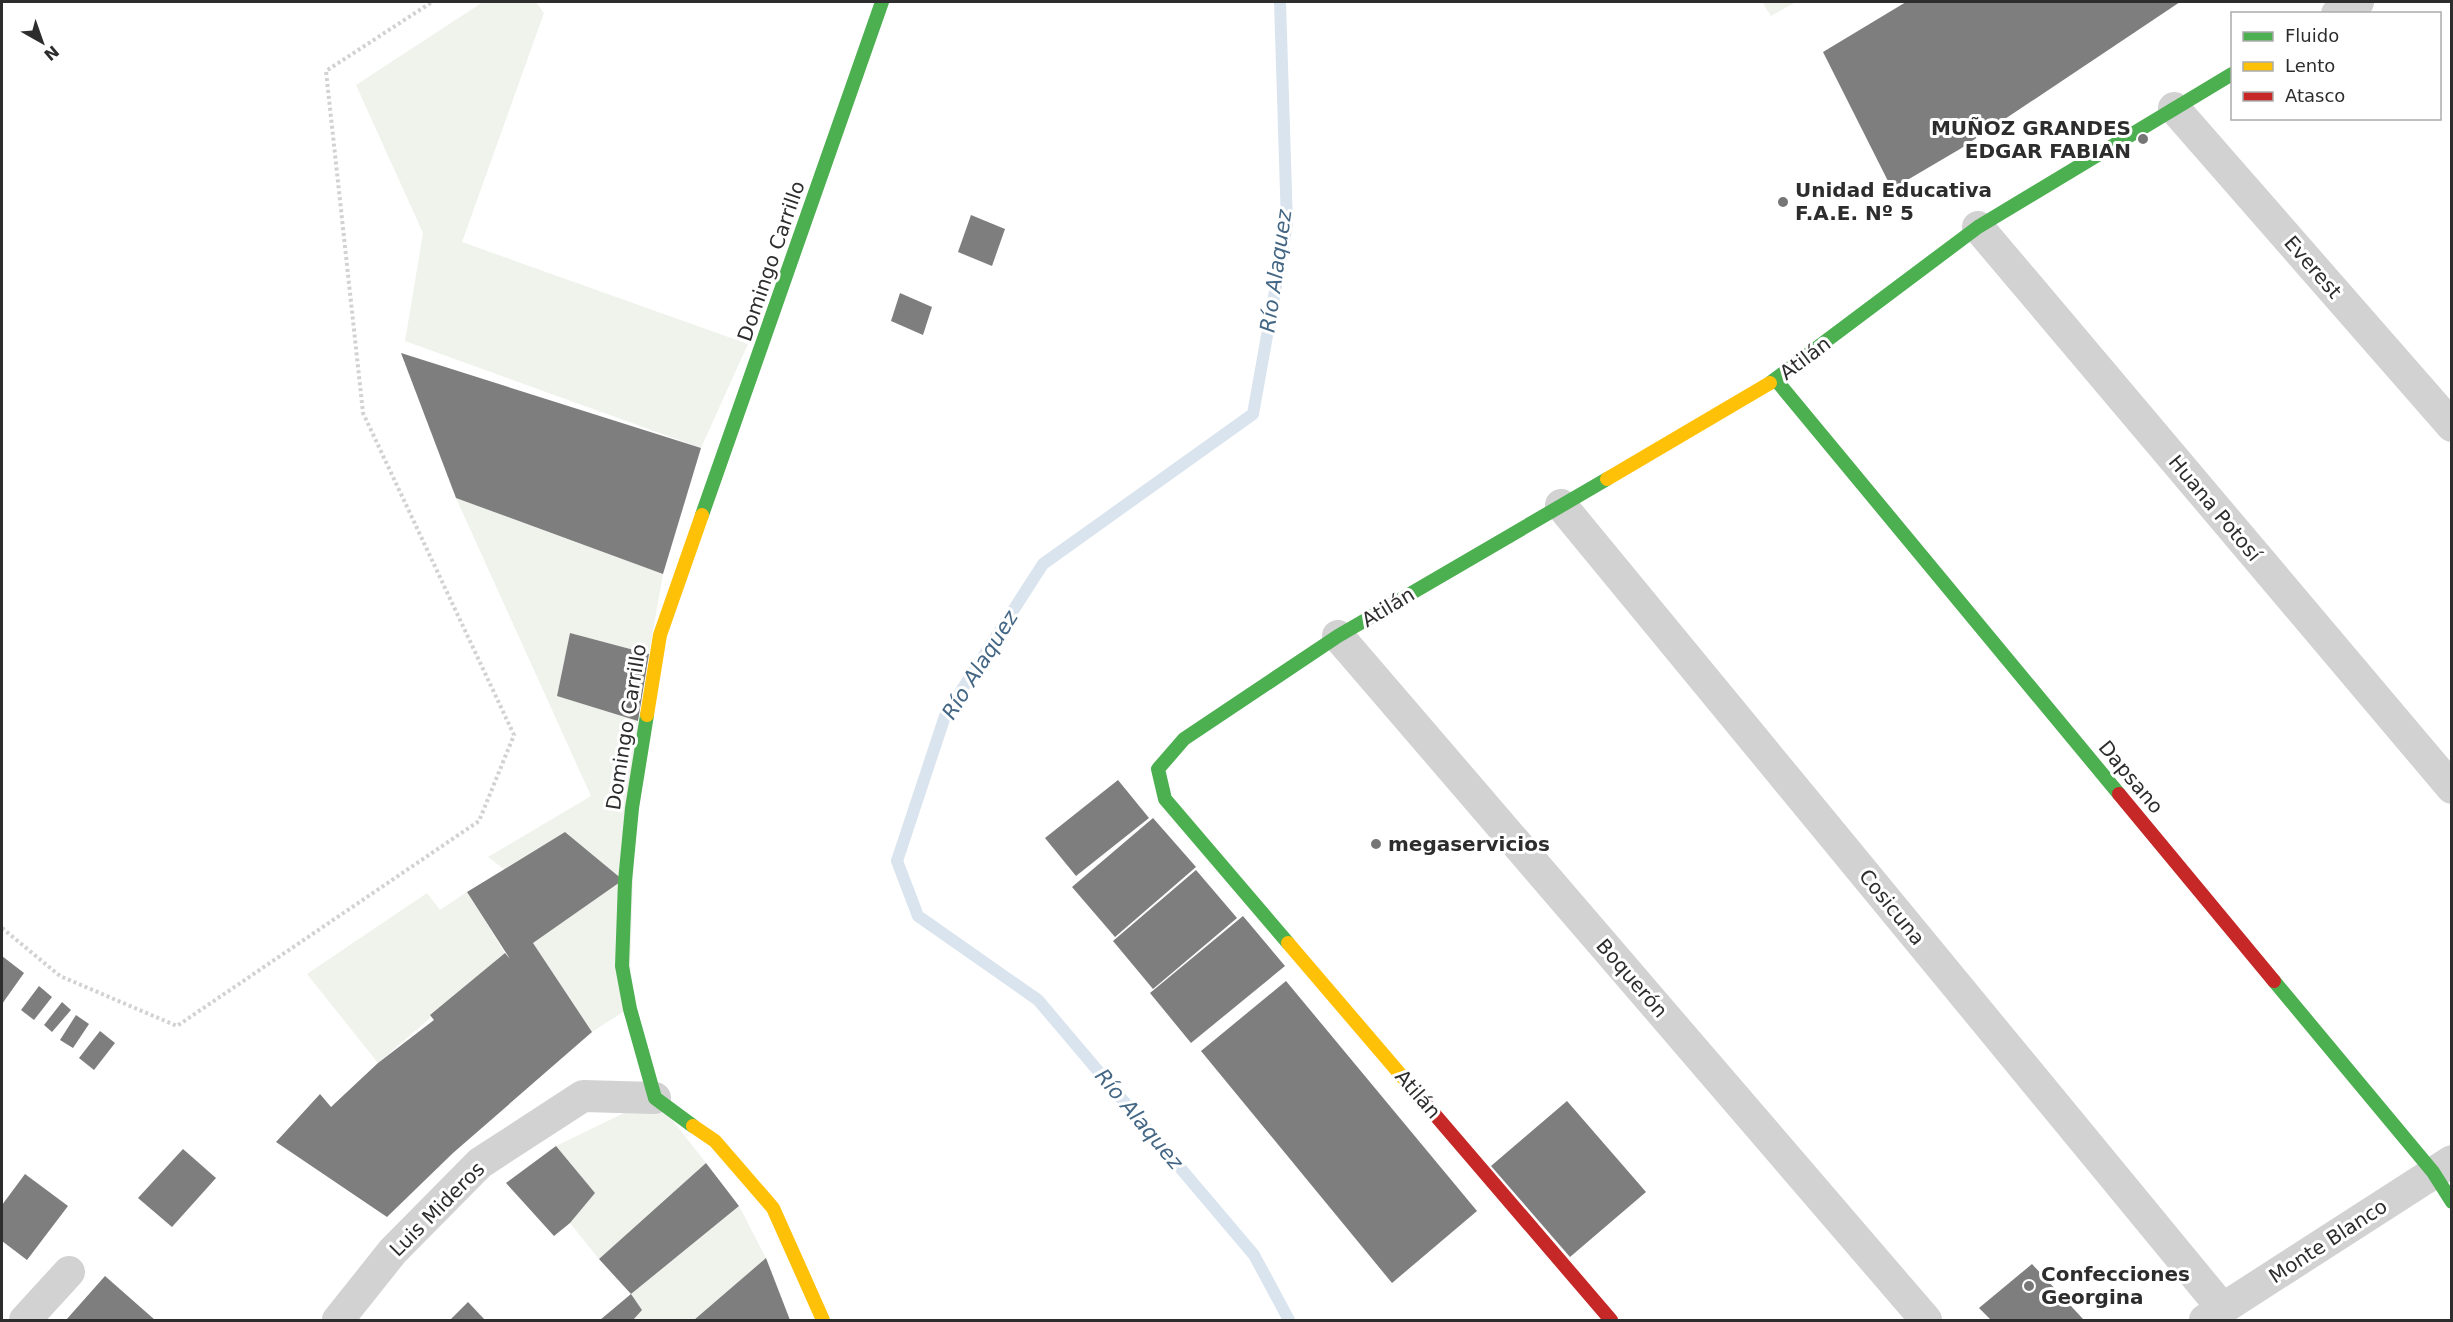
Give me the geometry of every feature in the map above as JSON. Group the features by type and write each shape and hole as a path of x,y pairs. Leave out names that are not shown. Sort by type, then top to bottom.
{"street":[{"name":"Domingo Carrillo","path":"655,1098 630,1009 622,966 625,880 632,808 654,657 882,2"},
{"path":"2340,12 2358,2"},
{"name":"Atilán","path":"1611,1320 1165,799 1158,769 1184,739 1338,636 1776,380 1978,227 2231,75"},
{"name":"Everest","path":"2174,108 2451,426"},
{"name":"Huana Potosí","path":"1978,227 2451,788"},
{"name":"Dapsano","path":"1776,380 2442,1166 2451,1202"},
{"name":"Cosicuna","path":"1561,504 2214,1315"},
{"name":"Boquerón","path":"1338,636 1926,1320"},
{"name":"Luis Mideros","path":"338,1320 393,1251 480,1163 583,1096 655,1098"},
{"path":"655,1098 715,1141 773,1208 823,1320"},
{"name":"Monte Blanco","path":"2214,1315 2442,1166"},
{"path":"25,1320 69,1272"}],"path":[{"path":"2,928 60,976 177,1026 479,821 514,735 363,413 326,71 432,2"}],"shaded area":[{"path":"483,2 536,2 544,13 462,242 748,344 701,448 405,341 423,233 356,85"},
{"path":"1762,2 1796,2 1771,16"},
{"path":"456,498 663,574 649,654 570,633 557,695 638,721 629,1008 592,1032 533,943 623,880 565,832 504,869 488,857 591,796"},
{"path":"467,892 505,953 378,1063 307,974 427,893 440,910"},
{"path":"655,1098 706,1163 599,1259 570,1223 595,1193 556,1146"},
{"path":"739,1206 766,1258 694,1320 633,1320 642,1310 631,1294"}],"building":[{"path":"1906,2 2180,2 1960,149 1892,189 1823,52"},
{"path":"971,215 1005,229 992,266 958,252"},
{"path":"900,293 932,307 923,335 891,321"},
{"path":"401,353 701,448 663,574 456,498"},
{"path":"570,633 649,654 638,721 557,696"},
{"path":"1118,780 1149,818 1076,876 1045,838"},
{"path":"1153,818 1196,867 1115,937 1072,887"},
{"path":"565,832 623,880 533,943 592,1032 453,1153 387,1217 276,1142 320,1094 331,1107 378,1063 434,1020 430,1015 505,953 510,959 467,892"},
{"path":"1196,870 1237,918 1153,989 1113,941"},
{"path":"1243,916 1285,966 1191,1043 1150,993"},
{"path":"2,956 24,973 2,1004"},
{"path":"1286,981 1477,1211 1392,1283 1201,1051"},
{"path":"39,986 52,997 34,1020 21,1010"},
{"path":"62,1002 71,1010 52,1032 44,1025"},
{"path":"76,1015 89,1024 73,1048 60,1040"},
{"path":"100,1031 115,1043 94,1070 79,1058"},
{"path":"1567,1101 1646,1192 1570,1257 1491,1166"},
{"path":"556,1146 595,1193 570,1223 554,1236 506,1183"},
{"path":"183,1149 216,1178 172,1227 138,1198"},
{"path":"706,1163 739,1206 631,1294 599,1259"},
{"path":"25,1174 68,1206 27,1260 2,1241 2,1205"},
{"path":"766,1258 790,1320 694,1320"},
{"name":"Confecciones Georgina","path":"2032,1264 2083,1319 1991,1320 1979,1308"},
{"path":"105,1276 155,1320 66,1320"},
{"path":"631,1294 642,1310 633,1320 600,1320"},
{"path":"468,1302 485,1320 450,1320"}],"waterway":[{"name":"Río Alaquez","path":"1280,2 1287,224 1253,414 1043,564 945,716 897,861 918,916 1038,1000 1254,1255 1289,1320"}],"traffic: fast":[{"path":"702,515 882,2"},
{"path":"1770,383 1978,227 2231,75"},
{"path":"1776,380 2119,794"},
{"path":"1288,943 1165,799 1158,769 1184,739 1338,636 1607,479"},
{"path":"647,715 632,808 625,881 622,966 630,1009 655,1098 693,1126"},
{"path":"2274,981 2433,1172 2452,1202"}],"traffic: slow":[{"path":"1607,479 1770,383"},
{"path":"647,715 660,635 702,515"},
{"path":"1288,943 1418,1095"},
{"path":"693,1126 715,1141 773,1208 823,1320"}],"traffic: jam":[{"path":"2119,794 2274,981"},
{"path":"1418,1095 1611,1320"}],"place":[{"name":"MUÑOZ GRANDES EDGAR FABIAN","path":"2143,139"},
{"name":"Unidad Educativa F.A.E. Nº 5","path":"1783,202"},
{"name":"megaservicios","path":"1376,844"},
{"name":"Confecciones Georgina","path":"2029,1286"}]}
